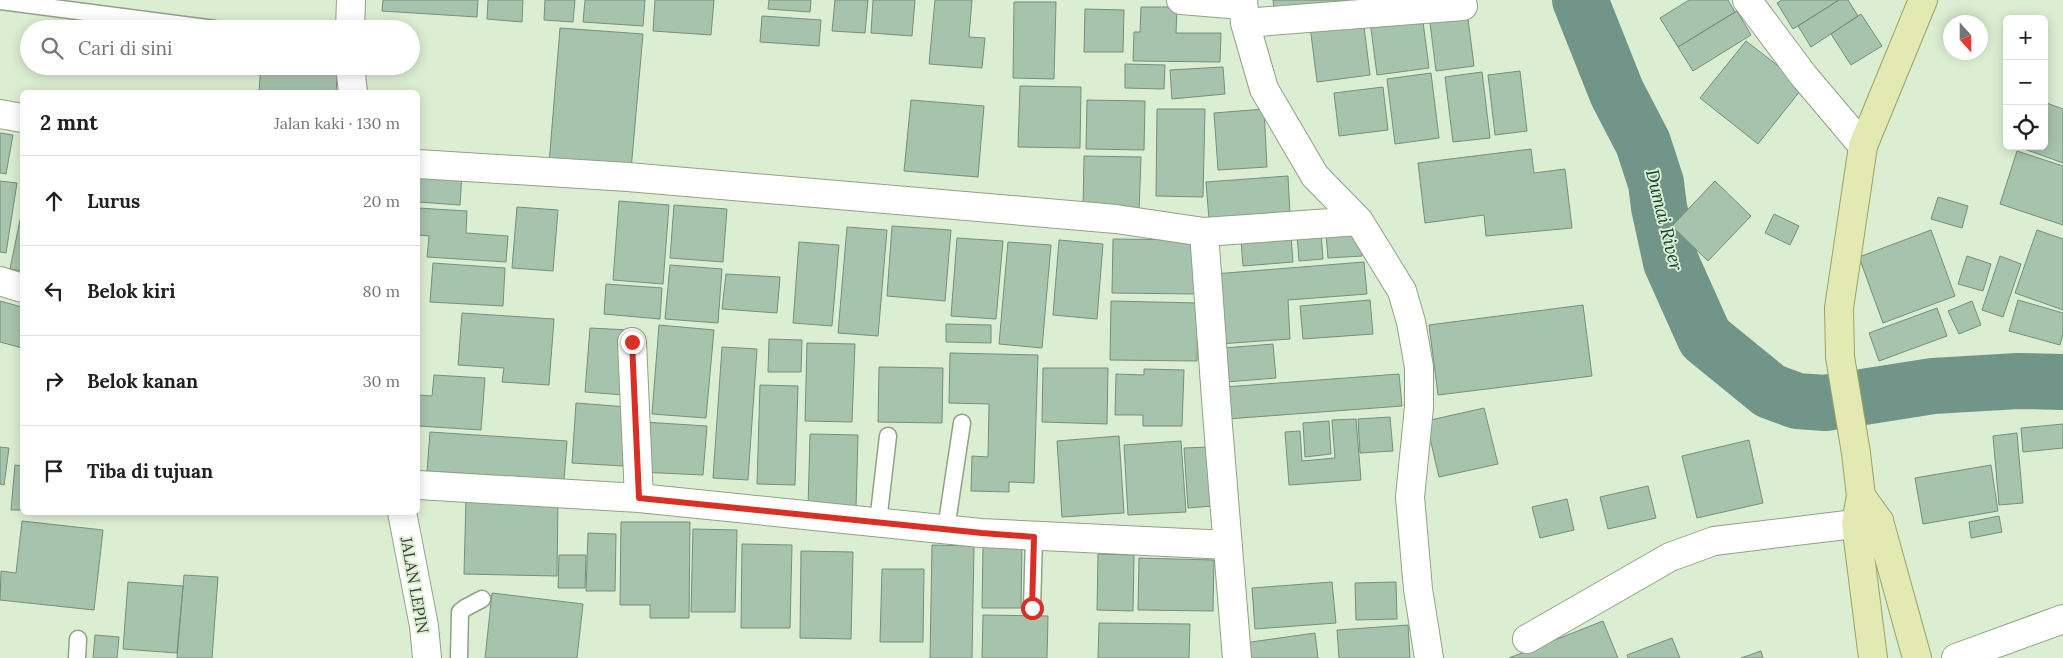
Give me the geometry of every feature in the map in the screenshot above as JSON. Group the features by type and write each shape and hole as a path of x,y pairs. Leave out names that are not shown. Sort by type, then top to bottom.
{"main road":[{"path":"1917,658 1868,522 1861,496 1840,357 1839,308 1863,146 1923,0"},
{"path":"1868,522 1873,658"}],"street":[{"path":"350,20 351,0"},
{"path":"1181,0 1243,9 1464,6"},
{"path":"1747,0 1803,75 1863,146"},
{"path":"1243,9 1264,89 1268,97 1314,176 1359,221 1402,291 1411,322 1419,367 1419,407 1410,497 1418,589 1428,658"},
{"path":"351,75 353,90"},
{"path":"0,114 20,118"},
{"path":"420,164 628,177 1116,219 1204,232 1359,221"},
{"path":"1204,232 1237,658"},
{"path":"0,281 20,287"},
{"path":"632,342 639,498"},
{"path":"420,485 639,498 1034,537 1228,545"},
{"name":"JALAN LEPIN","path":"403,515 424,626 427,658"},
{"path":"1528,639 1670,556 1714,541 1868,522"},
{"path":"1956,658 2063,619"}],"lane":[{"path":"0,1 146,20"},
{"path":"946,529 962,423"},
{"path":"878,522 888,436"},
{"path":"1032,608 1034,537"},
{"path":"459,658 460,612 482,599"},
{"path":"77,658 78,638"}],"building":[{"path":"383,0 478,0 477,17 382,11"},
{"path":"488,0 523,0 522,22 487,19"},
{"path":"545,0 575,0 573,22 544,20"},
{"path":"585,0 645,0 643,26 583,22"},
{"path":"655,0 714,0 711,35 653,31"},
{"path":"769,0 811,0 810,12 768,9"},
{"path":"835,0 868,0 865,33 832,31"},
{"path":"873,0 915,0 912,36 871,33"},
{"path":"935,0 972,0 969,37 985,38 982,68 929,64"},
{"path":"1273,0 1366,0 1275,16"},
{"path":"1689,0 1728,0 1735,12 1678,47 1660,18"},
{"path":"1782,0 1839,0 1793,29 1777,3"},
{"path":"1839,0 1848,0 1858,16 1811,47 1798,26"},
{"path":"1014,2 1056,2 1054,79 1013,78"},
{"path":"1141,7 1177,7 1176,33 1221,33 1220,62 1133,61 1134,32 1140,32"},
{"path":"1085,9 1124,10 1123,52 1084,52"},
{"path":"1467,11 1474,66 1436,71 1429,15"},
{"path":"1737,11 1751,35 1693,71 1678,47"},
{"path":"1422,14 1429,68 1377,75 1370,21"},
{"path":"1861,14 1882,46 1851,65 1831,34"},
{"path":"762,16 821,20 819,46 760,42"},
{"path":"1363,19 1370,75 1317,82 1310,26"},
{"path":"560,28 643,34 631,170 549,164"},
{"path":"1746,41 1804,86 1758,144 1700,98"},
{"path":"1125,64 1165,65 1164,89 1125,88"},
{"path":"1223,67 1225,94 1172,99 1170,70"},
{"path":"1520,71 1527,131 1495,135 1488,75"},
{"path":"1482,72 1490,138 1453,142 1445,77"},
{"path":"1431,73 1439,138 1395,144 1387,79"},
{"path":"260,75 337,75 336,90 259,90"},
{"path":"1020,86 1081,87 1080,148 1018,147"},
{"path":"1383,87 1388,130 1339,136 1334,93"},
{"path":"911,100 984,106 978,177 904,171"},
{"path":"1087,100 1145,101 1144,150 1086,149"},
{"path":"2048,103 2063,109 2063,163 2027,150 2048,150"},
{"path":"1157,109 1205,109 1203,197 1156,196"},
{"path":"1264,109 1267,167 1218,170 1214,113"},
{"path":"0,133 13,135 6,174 0,173"},
{"path":"1531,149 1534,173 1565,169 1572,228 1486,236 1484,215 1425,223 1418,163"},
{"path":"2017,151 2063,166 2063,225 2000,204"},
{"path":"1084,156 1141,157 1139,212 1083,211"},
{"path":"420,171 462,174 460,205 420,202"},
{"path":"1288,176 1290,214 1209,220 1206,182"},
{"path":"0,181 17,183 6,253 0,252"},
{"path":"1715,181 1751,216 1708,261 1672,226"},
{"path":"1938,197 1968,206 1962,228 1931,219"},
{"path":"619,201 669,205 663,284 613,280"},
{"path":"674,205 727,209 723,262 670,258"},
{"path":"517,207 558,210 553,271 512,268"},
{"path":"420,208 467,211 466,233 508,236 506,262 427,257 429,236 420,235"},
{"path":"1774,214 1799,226 1790,245 1765,233"},
{"path":"20,220 20,271 10,269"},
{"path":"892,226 951,230 945,301 887,296"},
{"path":"847,227 887,230 878,336 838,333"},
{"path":"1931,230 1955,296 1883,323 1859,257"},
{"path":"2037,230 2063,239 2063,310 2015,293"},
{"path":"1360,231 1362,256 1328,258 1326,234"},
{"path":"1321,233 1323,259 1299,261 1297,235"},
{"path":"1291,236 1293,262 1243,266 1241,240"},
{"path":"957,238 1003,241 996,319 951,316"},
{"path":"1113,239 1198,240 1196,294 1112,293"},
{"path":"1059,240 1103,244 1097,319 1053,315"},
{"path":"799,242 839,245 832,326 793,323"},
{"path":"1008,242 1051,245 1042,348 999,344"},
{"path":"1967,256 1991,264 1983,291 1958,284"},
{"path":"2000,256 2021,264 2003,317 1982,310"},
{"path":"1364,262 1367,294 1288,300 1290,339 1219,344 1214,274"},
{"path":"433,263 505,268 503,306 430,302"},
{"path":"670,265 722,269 718,323 665,319"},
{"path":"726,274 780,277 777,313 722,309"},
{"path":"606,284 662,288 660,319 604,314"},
{"path":"1370,300 1373,334 1303,339 1300,306"},
{"path":"2018,300 2063,313 2063,334 2060,345 2009,331"},
{"path":"0,301 20,306 20,347 0,342"},
{"path":"1111,301 1198,303 1197,361 1110,360"},
{"path":"1972,301 1981,325 1959,334 1948,311"},
{"path":"1583,305 1592,376 1438,395 1429,325"},
{"path":"1937,308 1947,336 1879,361 1869,333"},
{"path":"462,313 554,319 549,385 502,382 504,368 458,365"},
{"path":"946,324 991,325 991,343 946,342"},
{"path":"659,325 714,330 706,418 652,414"},
{"path":"590,328 629,330 624,395 585,392"},
{"path":"769,339 802,340 801,372 768,372"},
{"path":"807,343 855,344 852,422 805,421"},
{"path":"1273,344 1276,378 1226,382 1224,348"},
{"path":"722,347 757,349 748,480 713,478"},
{"path":"950,353 1038,355 1034,483 1009,482 1009,492 971,491 972,456 988,457 989,404 949,403"},
{"path":"879,367 943,368 942,423 878,422"},
{"path":"1043,368 1108,368 1107,424 1042,422"},
{"path":"1144,369 1184,370 1182,426 1143,426 1143,415 1115,415 1116,374 1144,375"},
{"path":"1399,374 1402,406 1227,419 1225,387"},
{"path":"434,375 485,378 481,430 420,426 420,395 432,396"},
{"path":"760,385 798,386 795,485 757,484"},
{"path":"576,403 627,407 623,466 572,463"},
{"path":"1484,408 1498,464 1439,477 1426,421"},
{"path":"1390,417 1393,451 1360,453 1358,419"},
{"path":"1356,419 1361,480 1289,485 1285,432 1300,431 1302,461 1335,458 1332,420"},
{"path":"1329,421 1331,454 1305,457 1303,423"},
{"path":"643,422 707,426 703,475 639,472"},
{"path":"2063,424 2063,448 2023,452 2021,428"},
{"path":"430,432 567,441 564,480 427,471"},
{"path":"2017,433 2023,503 1999,505 1993,436"},
{"path":"810,434 858,435 856,508 808,507"},
{"path":"1119,436 1124,513 1062,517 1057,441"},
{"path":"1749,440 1763,503 1697,518 1682,456"},
{"path":"1181,441 1186,512 1128,515 1124,445"},
{"path":"0,447 9,448 4,485 0,484"},
{"path":"1209,447 1213,506 1188,508 1184,448"},
{"path":"15,465 20,466 20,510 11,510"},
{"path":"1991,465 1998,511 1923,524 1915,478"},
{"path":"1648,486 1656,518 1608,529 1600,497"},
{"path":"466,498 558,500 557,576 464,574"},
{"path":"1567,499 1574,530 1540,538 1532,507"},
{"path":"1999,516 2002,532 1971,538 1969,522"},
{"path":"22,521 103,530 94,610 0,600 1,571 16,573"},
{"path":"621,522 690,522 689,618 650,618 650,605 620,605"},
{"path":"693,529 737,530 735,612 691,612"},
{"path":"588,533 616,534 615,591 586,591"},
{"path":"742,544 792,545 790,628 741,628"},
{"path":"932,545 974,546 972,658 930,658"},
{"path":"983,547 1022,547 1021,608 982,608"},
{"path":"801,551 853,552 851,639 800,638"},
{"path":"1098,554 1134,555 1133,611 1097,610"},
{"path":"559,555 586,555 585,588 558,588"},
{"path":"1139,558 1214,560 1213,611 1138,610"},
{"path":"882,569 924,569 923,642 880,642"},
{"path":"184,575 218,577 212,658 177,658"},
{"path":"128,582 183,586 177,653 123,649"},
{"path":"1332,582 1336,623 1255,629 1252,588"},
{"path":"1396,582 1397,619 1356,620 1355,583"},
{"path":"492,593 583,604 577,658 485,658"},
{"path":"983,615 1048,616 1047,658 982,658"},
{"path":"1603,621 1618,658 1509,658"},
{"path":"1099,623 1190,624 1189,658 1098,658"},
{"path":"1408,625 1410,658 1339,658 1337,630"},
{"path":"1315,633 1318,658 1246,658 1244,643"},
{"path":"95,635 119,637 117,658 93,658"},
{"path":"1672,638 1680,658 1628,658 1627,655"},
{"path":"1761,651 1763,658 1741,658"}],"waterway":[{"name":"Dumai River","path":"1580,0 1617,93 1643,143 1656,183 1659,207 1671,262 1705,338 1770,391 1797,401 1825,403 1933,386 2018,381 2063,382"}],"route":[{"path":"632,342 639,498 1034,537 1032,608"}]}
